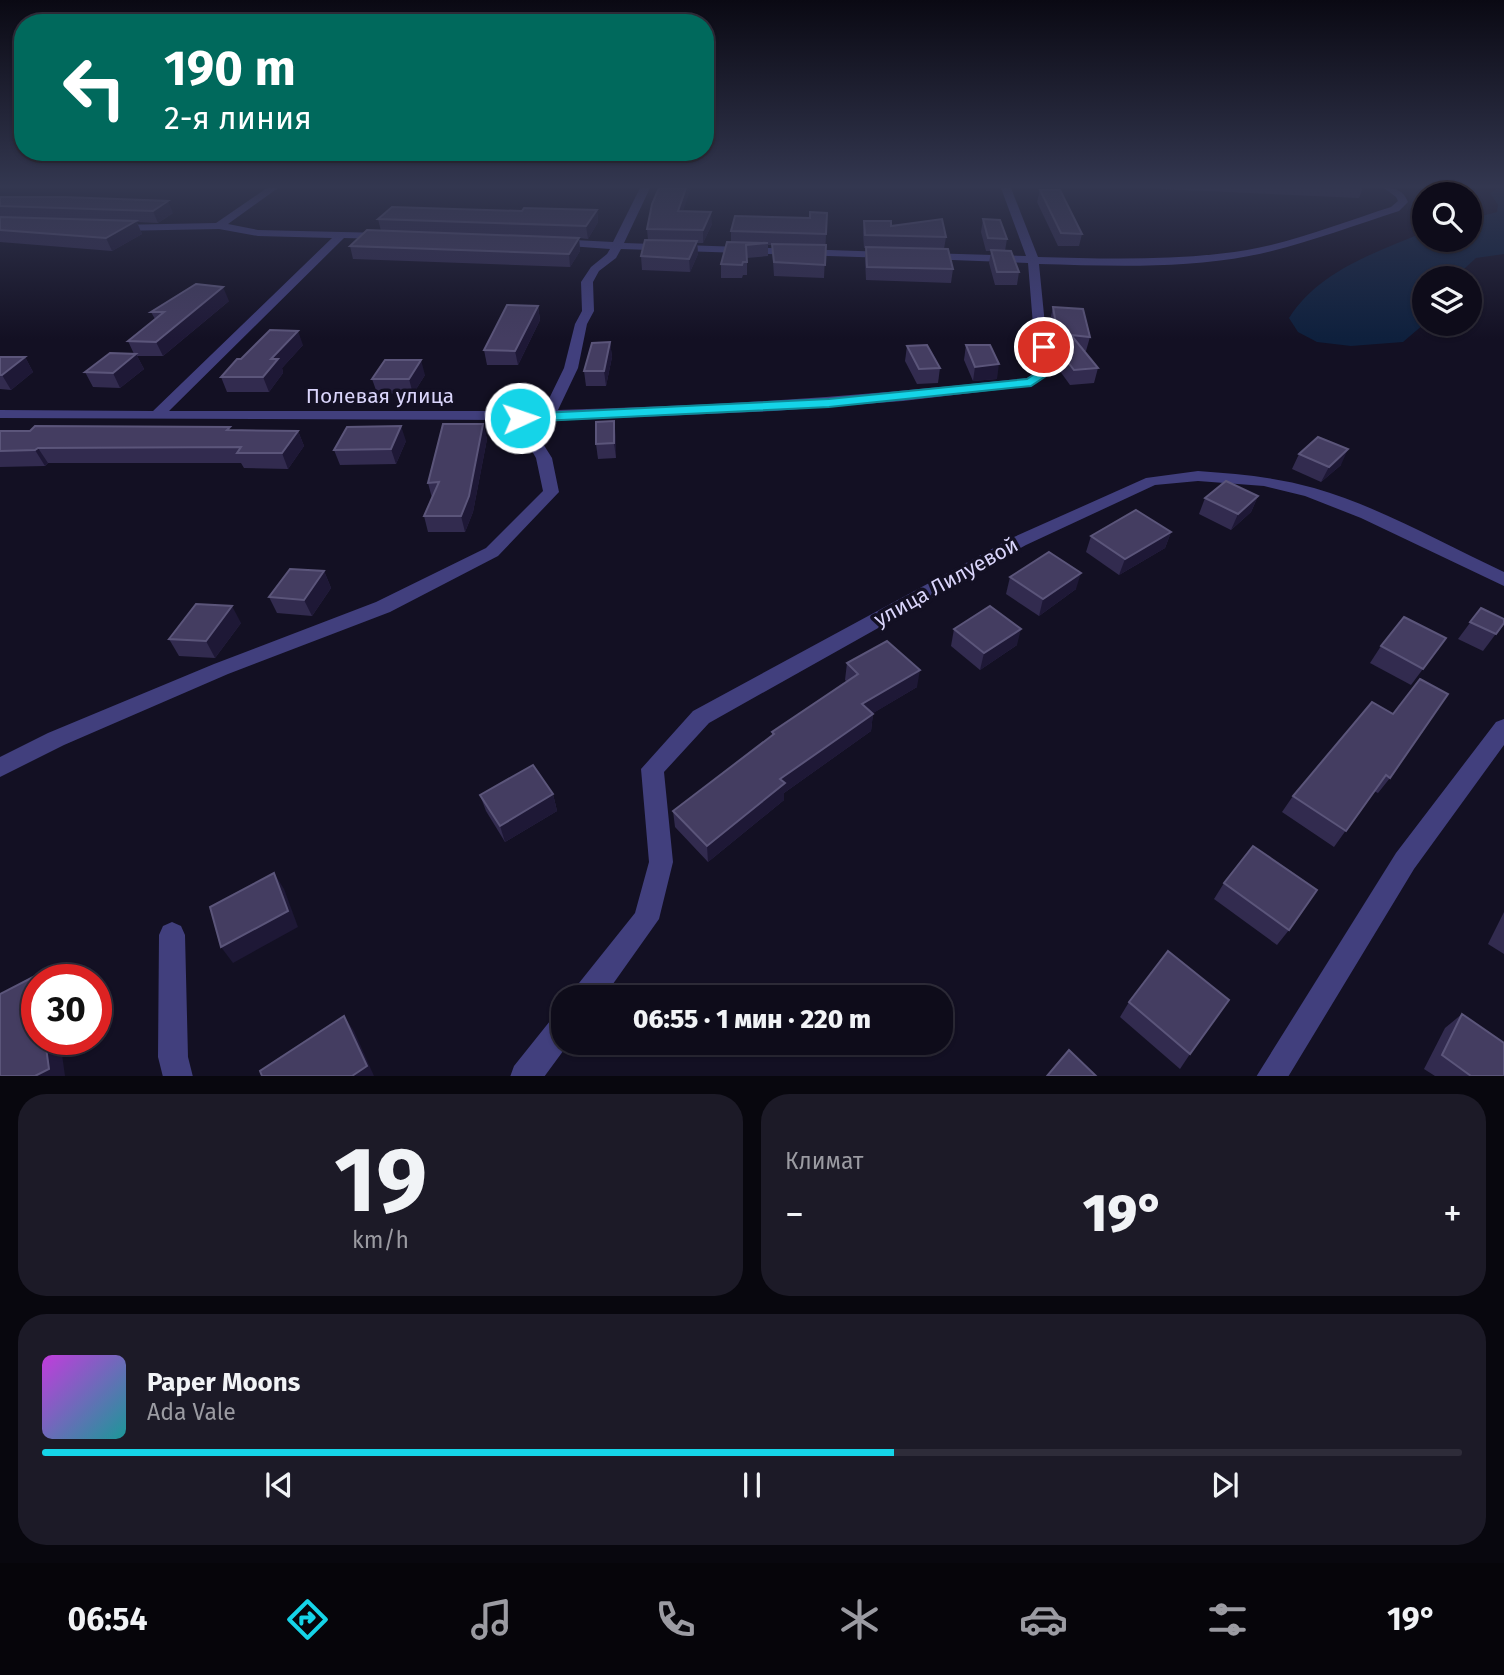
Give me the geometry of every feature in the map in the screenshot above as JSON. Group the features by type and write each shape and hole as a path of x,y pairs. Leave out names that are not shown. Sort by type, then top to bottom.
{"street":[{"path":"157,415 338,238"},
{"path":"547,417 571,368 581,324 588,311 587,282 595,270 612,256 621,238"},
{"path":"1025,238 1033,259"},
{"path":"911,256 1106,261 1228,256 1305,238"},
{"path":"542,241 897,255"},
{"name":"Полевая улица","path":"0,414 520,418 829,403 1031,382 1048,370 1039,325 1033,259"},
{"path":"0,768 56,739 208,675 383,607 492,552 551,492 544,458 520,418"},
{"name":"улица Лилуевой","path":"595,985 646,919 661,862 652,769 701,717 1020,541 1152,481 1198,476 1264,481 1310,492 1367,514 1504,580"},
{"path":"1271,1076 1405,861 1504,728"},
{"path":"172,935 173,1056 178,1076"},
{"path":"524,1076 551,1042"}],"water":[{"path":"1412,238 1412,252 1482,252 1482,238 1504,238 1504,254 1476,258 1467,266 1412,266 1412,334 1403,342 1351,346 1317,342 1298,332 1289,318 1316,287 1350,265"}],"building":[{"path":"358,238 579,238 569,254 350,246"},
{"path":"645,240 697,241 689,259 641,256"},
{"path":"727,242 768,243 746,245 747,262 742,265 721,264"},
{"path":"772,244 826,245 825,265 774,262"},
{"path":"866,247 948,249 953,269 867,267"},
{"path":"991,250 1011,251 1019,272 997,272"},
{"path":"196,284 223,287 156,342 128,341 164,312 151,312"},
{"path":"507,305 538,306 515,351 484,350"},
{"path":"1053,307 1083,309 1090,337 1071,335 1098,368 1074,370 1061,353"},
{"path":"270,330 298,331 271,359 278,359 263,377 221,377 237,359 241,359"},
{"path":"610,342 604,371 584,371 592,343"},
{"path":"927,345 940,368 919,369 907,346"},
{"path":"966,345 990,345 999,364 975,367"},
{"path":"110,353 136,354 113,373 85,372"},
{"path":"0,357 25,357 0,375"},
{"path":"385,360 421,360 409,379 372,379"},
{"path":"614,421 614,443 596,444 596,422"},
{"path":"443,424 483,424 469,496 461,516 424,516 439,482 428,483"},
{"path":"35,426 230,427 227,430 298,431 282,453 237,453 241,447 38,448 0,451 0,431 30,431"},
{"path":"401,426 391,449 334,450 347,427"},
{"path":"1318,437 1348,449 1329,467 1299,454"},
{"path":"1226,481 1258,496 1238,514 1205,498"},
{"path":"1136,510 1171,532 1125,559 1091,536"},
{"path":"1049,552 1081,573 1043,599 1010,577"},
{"path":"290,569 324,571 304,600 269,597"},
{"path":"196,604 232,606 206,641 169,639"},
{"path":"990,606 1021,629 984,653 954,629"},
{"path":"1481,608 1504,619 1496,634 1470,622"},
{"path":"1404,617 1446,638 1423,669 1381,646"},
{"path":"887,641 920,670 862,704 873,714 780,779 785,783 707,846 673,811 774,734 772,732 858,674 847,663"},
{"path":"1420,679 1448,694 1390,778 1386,775 1346,831 1293,796 1372,702 1393,714"},
{"path":"533,765 553,794 500,826 480,795"},
{"path":"1253,846 1317,890 1289,930 1224,883"},
{"path":"274,873 288,911 221,947 210,907"},
{"path":"1168,951 1229,1000 1190,1054 1129,1002"},
{"path":"21,983 21,1055 47,1055 49,1069 35,1076 0,1076 0,994"},
{"path":"1462,1014 1504,1043 1504,1076 1471,1076 1442,1055"},
{"path":"344,1016 367,1066 352,1076 262,1076 260,1071"},
{"path":"1069,1050 1096,1076 1047,1076"}],"route":[{"path":"520,418 829,403 1031,382 1048,370 1044,347"}]}
